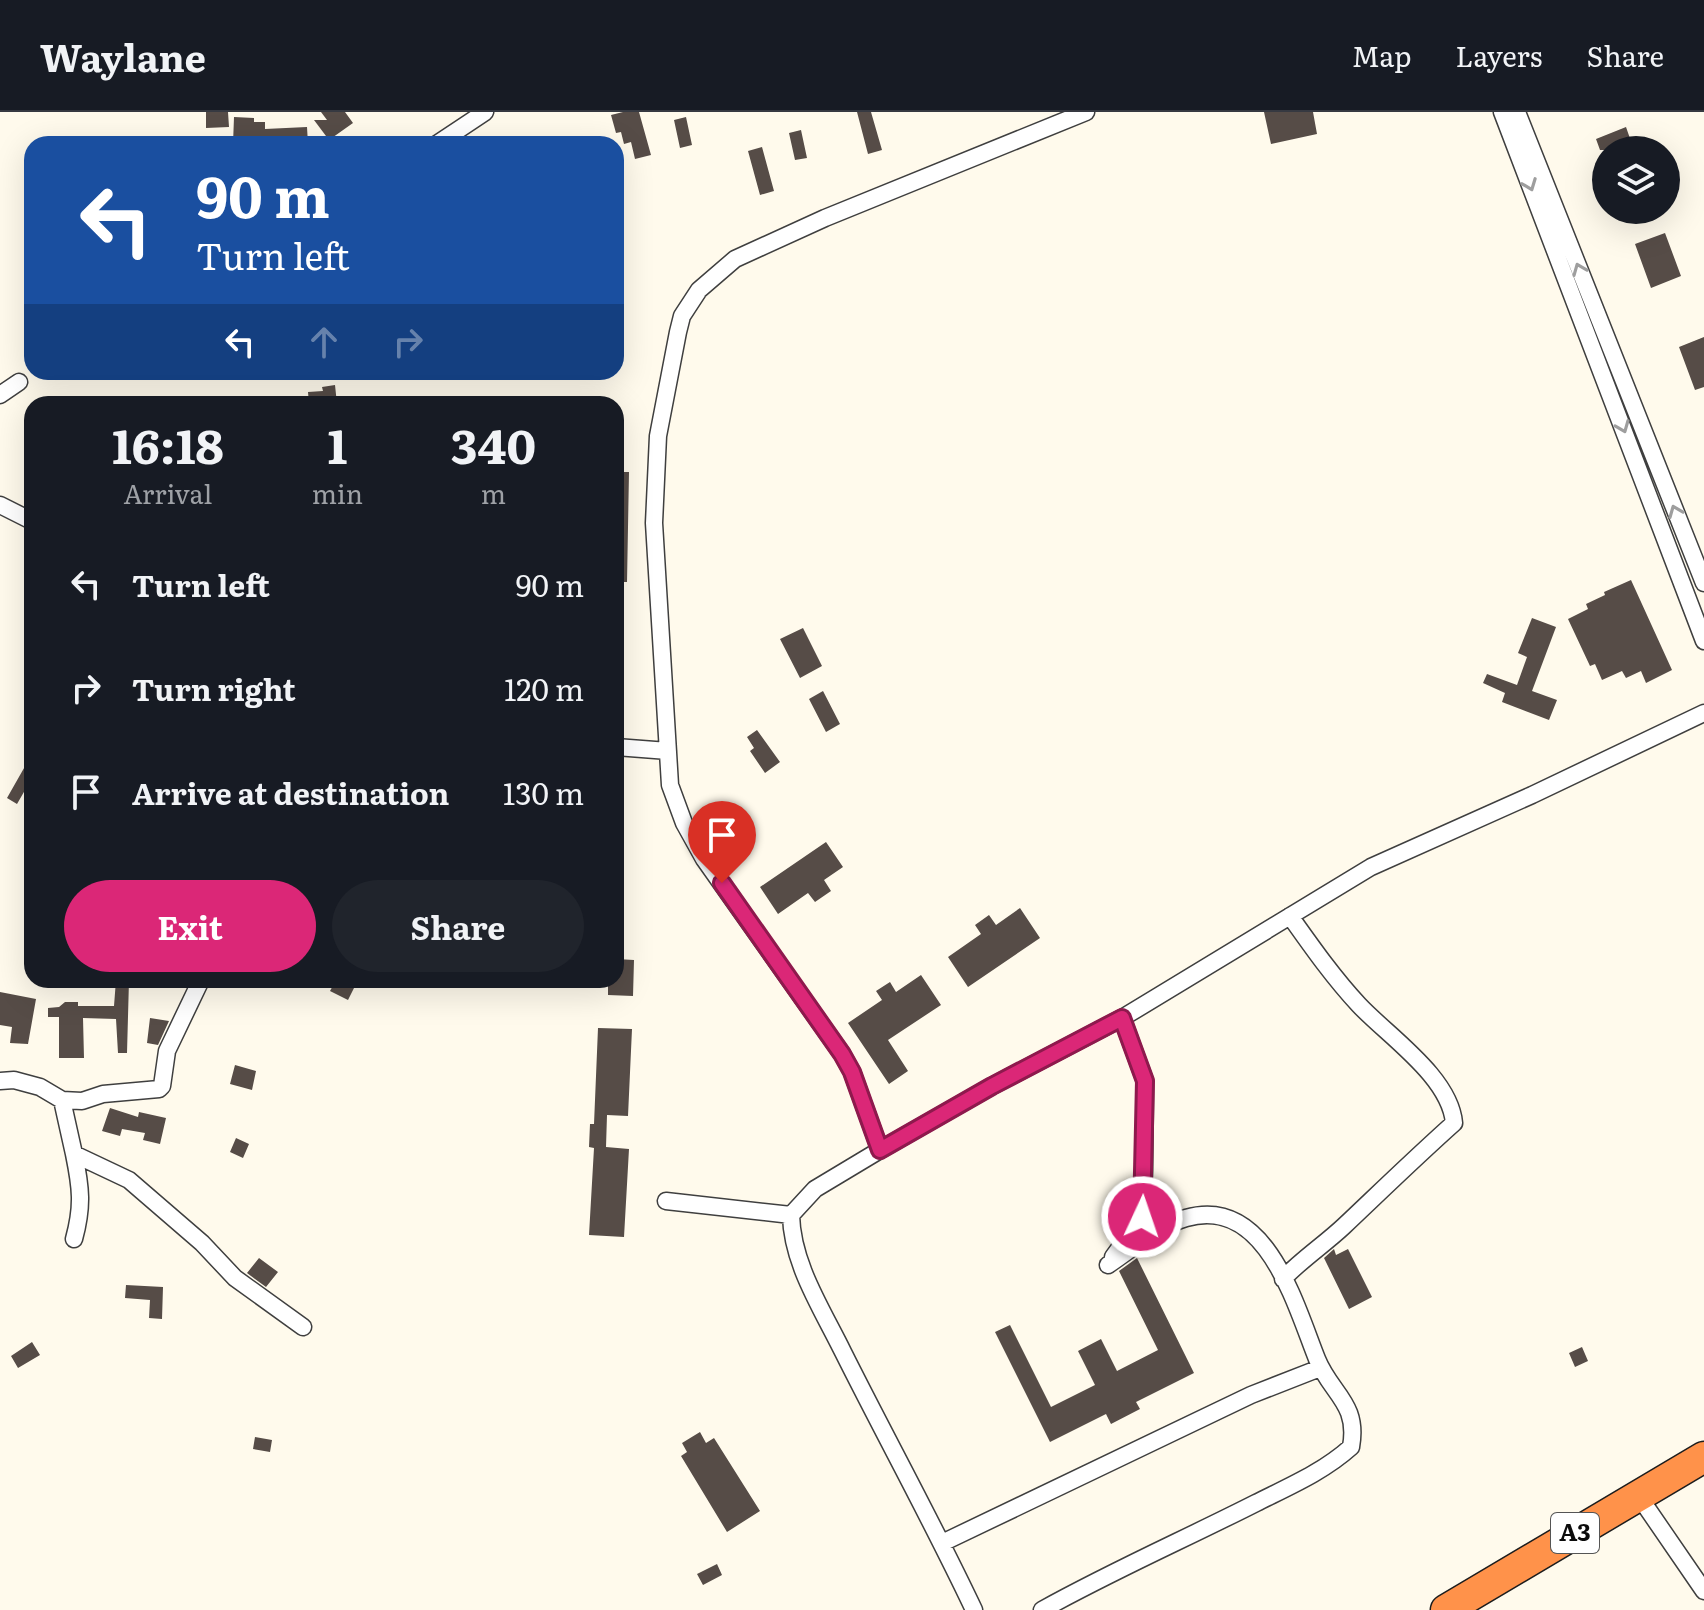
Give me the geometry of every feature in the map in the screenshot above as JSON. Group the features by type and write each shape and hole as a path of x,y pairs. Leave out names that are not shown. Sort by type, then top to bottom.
{"highway":[{"name":"A3","path":"1446,1610 1704,1457"}],"street":[{"path":"449,136 485,112"},
{"path":"880,1150 852,1072 842,1054 704,859 684,823 670,785 654,523 658,436 682,316 715,275 735,259 825,218 1086,112"},
{"path":"1502,112 1704,641"},
{"path":"1521,113 1704,583"},
{"path":"0,395 19,382"},
{"path":"0,505 24,517"},
{"path":"974,1610 809,1285 792,1230 791,1215 815,1189 880,1150 992,1086 1122,1018 1371,867 1704,713"},
{"path":"624,748 668,751"},
{"path":"1283,1279 1454,1123 1453,1107 1441,1089 1406,1046 1361,1007 1333,975 1290,916"},
{"path":"0,1081 14,1080 40,1087 62,1100 82,1101 103,1094 159,1089 167,1051 197,988"},
{"path":"1042,1610 1325,1468 1351,1447 1353,1420 1349,1408 1320,1368 1283,1279 1264,1246 1244,1224 1229,1218 1199,1215 1183,1219 1108,1265 1142,1217 1145,1081 1122,1018"},
{"path":"62,1100 80,1180 81,1213 74,1239"},
{"path":"74,1154 129,1180 202,1243 235,1278 303,1327"},
{"path":"666,1201 791,1215"},
{"path":"942,1543 1251,1395 1320,1368"},
{"path":"1638,1495 1704,1591"}],"building":[{"path":"206,112 228,112 229,127 206,128"},
{"path":"321,112 345,112 353,123 335,136 326,136 314,120 327,120"},
{"path":"639,112 651,155 635,159 631,142 624,144 624,136 621,132 616,133 611,115"},
{"path":"857,112 871,112 882,150 868,154"},
{"path":"1264,112 1313,112 1317,134 1271,144"},
{"path":"234,117 265,122 265,129 307,127 308,136 233,136"},
{"path":"686,117 692,145 680,148 674,120"},
{"path":"1626,127 1629,136 1604,136"},
{"path":"801,130 807,158 795,160 789,133"},
{"path":"762,147 774,191 760,195 748,151"},
{"path":"1665,233 1681,276 1651,288 1635,244"},
{"path":"1704,337 1704,387 1695,390 1679,347"},
{"path":"335,385 336,396 308,396 308,392 323,391 322,387"},
{"path":"624,472 629,472 627,582 624,582"},
{"path":"1631,580 1672,670 1646,683 1641,671 1626,678 1622,671 1602,680 1595,664 1590,666 1568,619 1588,609 1586,604 1605,595 1604,592"},
{"path":"1532,618 1556,627 1532,691 1557,700 1549,720 1502,702 1505,693 1483,683 1487,674 1517,685 1527,657 1518,653"},
{"path":"803,628 822,666 800,678 780,639"},
{"path":"823,691 840,724 826,732 809,699"},
{"path":"757,730 780,762 765,773 750,751 754,748 747,737"},
{"path":"24,768 24,792 17,804 7,798"},
{"path":"826,842 843,867 824,880 831,891 815,902 808,893 778,914 760,887"},
{"path":"1020,908 1040,938 968,987 948,957 981,934 975,925 989,915 996,925"},
{"path":"624,959 634,960 633,996 608,995 608,988 624,988"},
{"path":"921,975 941,1005 888,1040 908,1071 889,1084 848,1023 882,1000 876,991 890,982 896,992"},
{"path":"115,988 129,988 127,1053 118,1053 116,1019 83,1018 84,1058 59,1058 59,1017 48,1017 48,1008 59,1007 65,1002 78,1002 78,1006 114,1006"},
{"path":"332,988 354,988 348,1000 330,991"},
{"path":"0,992 36,999 28,1044 10,1043 12,1027 0,1025"},
{"path":"150,1018 169,1021 158,1045 147,1043"},
{"path":"598,1028 632,1029 628,1116 607,1115 606,1147 629,1149 624,1237 589,1235 594,1148 589,1147 590,1124 594,1124"},
{"path":"235,1065 256,1071 252,1090 230,1084"},
{"path":"110,1108 138,1117 139,1112 166,1118 160,1144 143,1140 145,1133 122,1129 120,1136 102,1131"},
{"path":"236,1138 249,1144 243,1158 230,1152"},
{"path":"1334,1249 1336,1255 1348,1249 1372,1297 1349,1309 1324,1258"},
{"path":"259,1258 278,1272 266,1287 247,1273"},
{"path":"1137,1258 1194,1373 1136,1402 1140,1409 1111,1424 1106,1414 1050,1442 995,1332 1010,1325 1051,1407 1095,1385 1078,1351 1101,1339 1117,1371 1158,1350 1119,1271"},
{"path":"126,1285 163,1287 162,1319 149,1318 150,1300 125,1298"},
{"path":"32,1342 40,1355 18,1368 11,1356"},
{"path":"1582,1347 1588,1361 1575,1367 1569,1353"},
{"path":"700,1432 706,1443 714,1438 760,1511 727,1532 681,1456 687,1452 682,1443"},
{"path":"255,1437 272,1440 270,1452 253,1449"},
{"path":"717,1564 722,1575 703,1585 697,1574"}],"route":[{"path":"722,883 842,1054 852,1072 880,1150 992,1086 1122,1018 1145,1081 1142,1217"}]}
